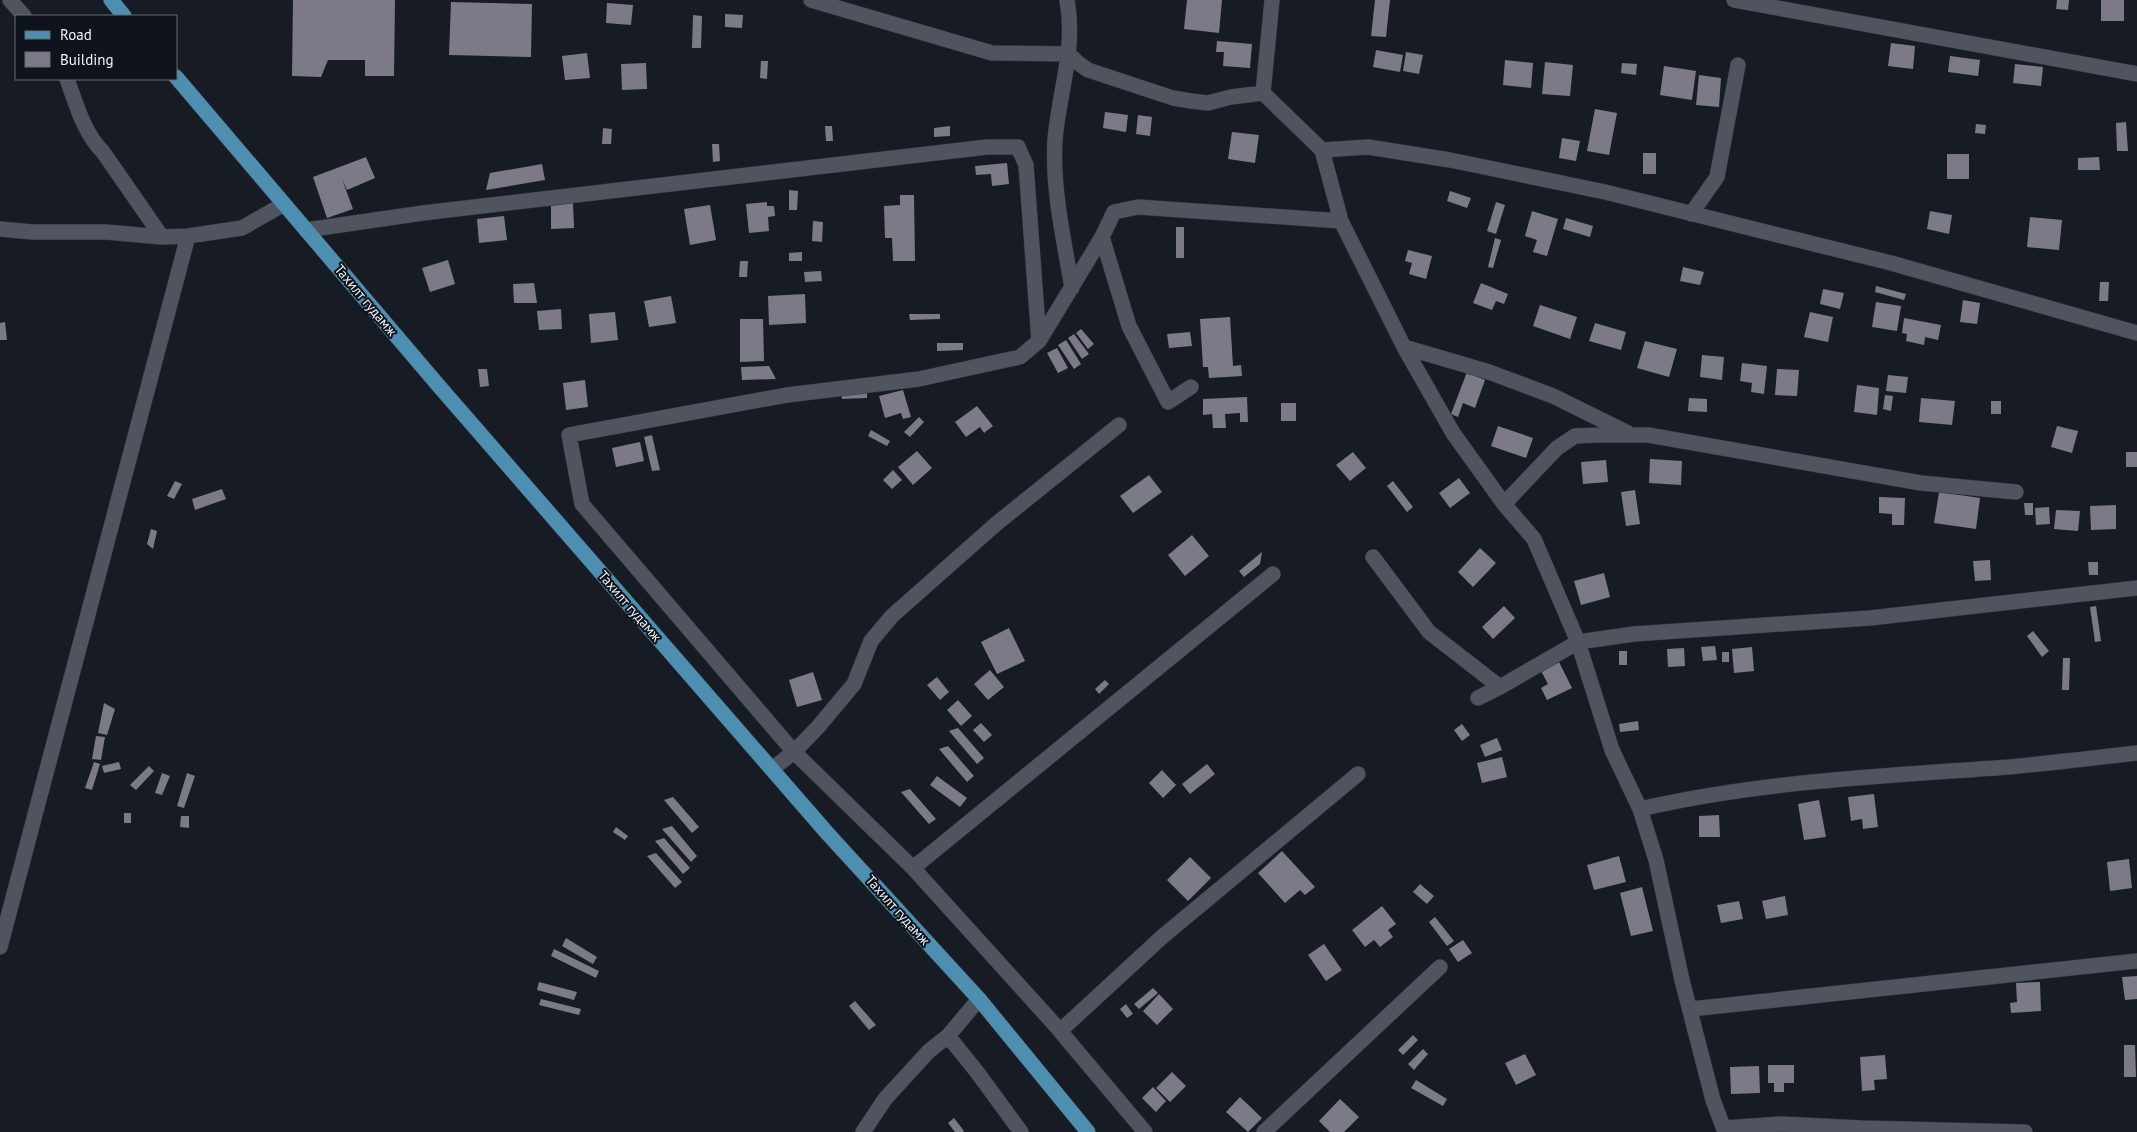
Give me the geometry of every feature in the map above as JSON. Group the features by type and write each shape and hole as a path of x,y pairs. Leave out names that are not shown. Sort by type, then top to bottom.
{"main road":[{"path":"110,0 123,15"},
{"name":"Тахилт гудамж","path":"178,79 438,385 828,834 979,999 1088,1132"}],"street":[{"path":"10,0 23,15"},
{"path":"812,0 992,53 1069,54 1088,70 1173,98 1208,103 1230,97 1263,93"},
{"path":"1067,0 1069,12 1069,54 1055,140 1055,163 1059,213 1072,288"},
{"path":"1263,93 1272,0"},
{"path":"1734,0 2137,74"},
{"path":"1692,214 1716,177 1738,66"},
{"path":"66,80 93,142 103,152 162,238"},
{"path":"1263,93 1322,150 1341,221 1404,347 1453,433 1504,504 1534,538 1578,642 1612,750 1640,809 1656,860 1682,980 1713,1100 1724,1130 1781,1124 2025,1132"},
{"path":"306,230 423,213 978,148 1018,147 1026,165 1040,341"},
{"path":"1322,150 1368,147 1450,160 1605,192 1891,263 2137,333"},
{"path":"0,229 32,232 106,232 162,238 188,236 242,228 284,204"},
{"path":"1145,1132 1060,1031 913,868 794,752 582,504 569,435 786,395 919,379 1020,357 1040,341 1102,237 1114,212 1138,207 1341,221"},
{"path":"0,947 188,236"},
{"path":"1102,237 1129,326 1168,402 1190,387"},
{"path":"1404,347 1489,372 1553,396 1632,435"},
{"path":"772,769 794,752 854,684 871,641 892,616 1003,518 1119,426"},
{"path":"1504,504 1556,448 1575,436 1648,435 1920,483 2016,492"},
{"path":"1373,558 1429,632 1500,686"},
{"path":"913,868 1273,574"},
{"path":"1478,698 1578,642 1634,634 1870,618 2137,588"},
{"path":"1640,809 1686,798 1804,782 2012,766 2137,753"},
{"path":"1060,1031 1162,937 1358,774"},
{"path":"1691,1009 2137,961"},
{"path":"1264,1132 1440,967"},
{"path":"863,1132 885,1100 929,1051 948,1036 979,999"},
{"path":"948,1036 1021,1132"}],"building":[{"path":"293,0 395,0 394,76 365,76 365,60 328,60 321,77 292,76"},
{"path":"1187,0 1222,0 1219,33 1184,29"},
{"path":"1375,0 1390,0 1386,37 1371,36"},
{"path":"2057,0 2069,0 2068,10 2056,9"},
{"path":"2101,0 2124,0 2124,21 2101,21"},
{"path":"451,2 532,4 531,57 449,55"},
{"path":"607,3 633,5 631,25 606,23"},
{"path":"725,14 743,15 742,28 725,27"},
{"path":"693,15 702,16 701,48 692,48"},
{"path":"1217,41 1252,44 1250,68 1223,66 1224,52 1216,52"},
{"path":"1891,43 1915,46 1913,69 1888,66"},
{"path":"1376,50 1403,55 1400,72 1373,67"},
{"path":"1406,52 1423,55 1419,74 1403,71"},
{"path":"587,53 590,78 565,80 562,56"},
{"path":"1950,56 1980,60 1978,76 1948,72"},
{"path":"1505,60 1533,63 1531,88 1503,85"},
{"path":"761,61 768,61 767,79 760,78"},
{"path":"1545,62 1573,65 1570,96 1542,94"},
{"path":"646,63 647,89 622,90 621,64"},
{"path":"1622,63 1637,64 1636,75 1621,73"},
{"path":"2015,64 2043,67 2041,86 2013,83"},
{"path":"1664,66 1696,71 1692,100 1660,95"},
{"path":"1699,75 1721,78 1719,107 1696,105"},
{"path":"1595,109 1617,113 1609,155 1587,151"},
{"path":"1105,112 1128,115 1126,132 1103,128"},
{"path":"1138,115 1152,117 1150,136 1136,134"},
{"path":"2126,122 2128,151 2117,151 2116,123"},
{"path":"1976,124 1986,125 1985,134 1975,133"},
{"path":"825,126 832,126 833,141 826,141"},
{"path":"950,126 950,136 934,137 934,128"},
{"path":"603,128 612,129 611,144 602,144"},
{"path":"1232,132 1259,135 1255,163 1228,159"},
{"path":"1562,138 1580,141 1576,161 1559,158"},
{"path":"712,144 719,144 720,161 713,162"},
{"path":"1643,153 1656,153 1656,174 1643,174"},
{"path":"1947,154 1969,154 1969,179 1947,179"},
{"path":"366,157 375,178 347,190 342,179 353,209 327,218 313,177"},
{"path":"2099,157 2100,170 2078,170 2078,158"},
{"path":"1007,163 1009,184 992,186 991,174 976,175 975,166"},
{"path":"542,164 545,180 486,190 490,173"},
{"path":"789,190 798,191 797,210 789,210"},
{"path":"1450,191 1471,198 1467,208 1447,201"},
{"path":"900,195 914,195 915,261 893,261 892,238 885,238 884,206 900,205"},
{"path":"573,202 574,228 551,229 551,204"},
{"path":"767,202 767,206 774,206 775,216 768,217 769,231 749,233 746,204"},
{"path":"1496,202 1505,205 1496,234 1487,231"},
{"path":"710,205 716,240 690,245 684,209"},
{"path":"1532,211 1558,219 1547,256 1533,252 1537,240 1525,236"},
{"path":"1930,211 1952,215 1949,234 1927,229"},
{"path":"504,216 507,240 479,243 477,219"},
{"path":"2030,217 2062,220 2059,250 2027,247"},
{"path":"1566,218 1593,226 1590,237 1563,229"},
{"path":"813,221 823,222 822,242 812,241"},
{"path":"1176,227 1184,227 1184,258 1176,258"},
{"path":"1495,238 1501,240 1493,268 1488,267"},
{"path":"1408,250 1432,256 1426,279 1409,274 1412,263 1405,261"},
{"path":"802,252 802,261 789,261 789,253"},
{"path":"448,260 455,284 430,292 422,268"},
{"path":"740,261 748,261 747,277 739,277"},
{"path":"1683,267 1704,272 1700,285 1680,281"},
{"path":"821,271 822,281 805,282 804,272"},
{"path":"2100,282 2109,282 2108,301 2099,301"},
{"path":"534,283 537,303 514,303 513,284"},
{"path":"1481,283 1508,294 1504,304 1496,301 1492,310 1473,303"},
{"path":"1876,286 1906,294 1904,300 1875,292"},
{"path":"1823,289 1844,293 1840,309 1820,304"},
{"path":"805,294 806,323 769,325 768,296"},
{"path":"671,296 676,323 649,327 644,301"},
{"path":"1963,300 1980,303 1977,324 1960,322"},
{"path":"1876,302 1901,306 1897,331 1872,327"},
{"path":"1540,305 1577,317 1570,339 1533,326"},
{"path":"561,309 562,329 539,330 537,311"},
{"path":"615,312 618,340 591,343 589,314"},
{"path":"1810,312 1833,317 1828,342 1804,337"},
{"path":"909,314 940,314 940,319 910,320"},
{"path":"1230,317 1233,366 1241,365 1242,376 1209,378 1208,367 1203,367 1200,319"},
{"path":"1904,318 1941,325 1938,340 1925,337 1924,345 1906,341 1907,334 1902,333"},
{"path":"740,319 763,319 764,361 740,362"},
{"path":"5,322 7,340 0,340 0,323"},
{"path":"1595,323 1626,332 1621,350 1589,341"},
{"path":"1081,329 1094,344 1088,349 1076,333"},
{"path":"1190,332 1192,346 1169,348 1167,334"},
{"path":"1074,334 1089,354 1082,359 1068,338"},
{"path":"1066,340 1081,364 1074,369 1058,345"},
{"path":"1645,341 1677,349 1669,377 1637,368"},
{"path":"937,343 963,343 963,350 937,351"},
{"path":"1057,348 1068,368 1058,373 1047,353"},
{"path":"1702,355 1724,357 1722,380 1700,377"},
{"path":"1742,363 1767,366 1764,394 1751,392 1752,383 1740,381"},
{"path":"769,366 776,379 742,380 741,367"},
{"path":"478,369 487,369 489,386 480,387"},
{"path":"1777,369 1799,370 1797,396 1775,395"},
{"path":"1467,372 1485,380 1475,408 1463,403 1458,417 1451,414"},
{"path":"1888,375 1908,377 1906,393 1886,391"},
{"path":"585,380 588,407 566,410 563,383"},
{"path":"1857,385 1879,388 1877,415 1854,412"},
{"path":"903,390 911,417 903,419 901,413 885,418 879,396"},
{"path":"867,392 867,398 842,399 841,394"},
{"path":"1885,395 1893,396 1891,411 1883,409"},
{"path":"1247,397 1248,422 1240,422 1240,413 1225,414 1226,428 1213,428 1212,414 1203,415 1203,399"},
{"path":"1689,398 1707,399 1707,412 1688,411"},
{"path":"1921,398 1955,401 1952,425 1919,422"},
{"path":"1991,401 2001,401 2001,414 1991,414"},
{"path":"1281,403 1296,403 1296,421 1281,421"},
{"path":"977,406 993,426 984,433 980,427 966,437 955,422"},
{"path":"919,417 924,422 910,437 904,432"},
{"path":"1498,426 1533,438 1526,458 1491,446"},
{"path":"2057,426 2078,431 2072,453 2051,447"},
{"path":"871,430 890,441 887,446 868,436"},
{"path":"652,435 660,470 652,471 644,437"},
{"path":"640,442 644,461 616,467 612,448"},
{"path":"917,451 932,468 913,485 898,467"},
{"path":"1353,452 1366,468 1350,481 1336,465"},
{"path":"2126,452 2137,452 2137,467 2126,467"},
{"path":"1650,459 1682,461 1681,485 1649,483"},
{"path":"1606,460 1608,482 1583,484 1581,462"},
{"path":"893,470 902,480 892,489 883,480"},
{"path":"1149,475 1162,492 1133,513 1120,496"},
{"path":"1459,478 1470,493 1450,508 1439,493"},
{"path":"175,481 182,484 174,499 167,496"},
{"path":"1393,481 1413,507 1407,512 1387,486"},
{"path":"222,489 226,499 195,510 192,499"},
{"path":"1635,490 1640,524 1626,526 1621,492"},
{"path":"1939,492 1980,498 1976,529 1934,523"},
{"path":"1879,497 1905,498 1904,525 1892,525 1892,514 1879,513"},
{"path":"2024,503 2033,503 2033,515 2025,515"},
{"path":"2116,505 2116,529 2091,530 2090,506"},
{"path":"2049,507 2050,524 2036,525 2035,508"},
{"path":"2056,510 2080,511 2078,531 2054,529"},
{"path":"151,529 157,531 153,549 147,544"},
{"path":"1192,535 1209,556 1185,576 1168,555"},
{"path":"1480,548 1496,563 1473,587 1458,572"},
{"path":"1262,552 1260,564 1244,577 1239,571"},
{"path":"1990,560 1991,580 1975,581 1973,561"},
{"path":"2088,562 2098,562 2098,575 2089,575"},
{"path":"1604,573 1610,597 1581,605 1574,581"},
{"path":"1504,606 1515,618 1493,639 1482,627"},
{"path":"2096,606 2101,641 2095,642 2090,607"},
{"path":"1009,628 1025,661 997,674 981,642"},
{"path":"2033,631 2049,651 2042,657 2027,636"},
{"path":"1715,646 1717,660 1703,661 1701,647"},
{"path":"1752,647 1754,671 1734,673 1732,649"},
{"path":"1684,648 1685,666 1668,667 1667,649"},
{"path":"1619,651 1627,651 1627,665 1619,665"},
{"path":"1722,652 1729,652 1729,662 1722,662"},
{"path":"2063,658 2070,658 2069,690 2062,690"},
{"path":"1559,662 1572,688 1547,700 1541,688 1548,684 1541,671"},
{"path":"990,670 1004,687 988,700 974,684"},
{"path":"813,672 822,700 797,707 789,680"},
{"path":"937,677 949,692 940,700 927,685"},
{"path":"1105,680 1109,684 1099,694 1095,689"},
{"path":"958,700 972,716 961,726 947,710"},
{"path":"104,703 115,709 107,735 98,733"},
{"path":"1638,721 1639,730 1620,732 1619,724"},
{"path":"981,723 992,735 984,742 973,730"},
{"path":"1462,724 1470,735 1462,741 1454,730"},
{"path":"958,728 984,758 977,764 949,731"},
{"path":"96,736 105,737 101,760 92,759"},
{"path":"1497,738 1502,750 1485,757 1480,745"},
{"path":"948,746 974,776 967,782 939,749"},
{"path":"1502,757 1507,777 1482,783 1477,763"},
{"path":"94,762 100,764 92,790 85,788"},
{"path":"119,762 121,769 104,773 102,766"},
{"path":"1207,764 1215,774 1190,794 1182,784"},
{"path":"149,766 154,771 136,790 130,785"},
{"path":"1162,770 1176,785 1163,798 1149,783"},
{"path":"162,773 170,776 162,795 155,793"},
{"path":"187,773 195,776 184,808 177,806"},
{"path":"937,776 967,798 960,807 930,785"},
{"path":"910,789 936,819 929,824 901,792"},
{"path":"1874,794 1878,827 1863,829 1862,819 1851,821 1848,797"},
{"path":"673,797 699,827 692,833 664,800"},
{"path":"1819,800 1826,837 1804,840 1798,804"},
{"path":"124,813 131,813 131,823 124,823"},
{"path":"1719,815 1720,837 1699,837 1699,816"},
{"path":"181,816 189,816 189,828 180,827"},
{"path":"672,826 697,856 691,862 662,829"},
{"path":"616,827 628,836 625,840 613,832"},
{"path":"664,838 690,868 683,874 655,841"},
{"path":"1282,851 1315,887 1305,895 1300,890 1285,903 1258,873"},
{"path":"656,853 682,882 675,888 647,856"},
{"path":"1619,856 1626,882 1594,890 1587,865"},
{"path":"1190,857 1211,878 1188,901 1167,880"},
{"path":"2129,859 2132,888 2110,891 2107,862"},
{"path":"1420,884 1434,896 1427,904 1413,892"},
{"path":"1642,887 1653,931 1631,936 1620,893"},
{"path":"1785,896 1788,915 1766,919 1762,901"},
{"path":"1739,901 1743,919 1721,923 1717,905"},
{"path":"1382,906 1396,924 1388,930 1393,937 1380,947 1374,940 1365,947 1352,930"},
{"path":"1435,917 1454,941 1447,946 1429,922"},
{"path":"566,938 597,957 593,964 562,946"},
{"path":"1463,940 1472,953 1458,962 1449,949"},
{"path":"1324,944 1342,970 1326,981 1308,955"},
{"path":"554,949 599,971 596,978 551,956"},
{"path":"2137,976 2137,999 2125,1000 2122,977"},
{"path":"539,982 577,992 574,1000 537,990"},
{"path":"2040,982 2041,1011 2011,1013 2010,1003 2017,1002 2016,983"},
{"path":"1153,988 1158,993 1139,1009 1134,1004"},
{"path":"1159,994 1173,1009 1157,1025 1143,1011"},
{"path":"541,999 581,1009 579,1015 539,1005"},
{"path":"855,1001 876,1025 869,1030 849,1006"},
{"path":"1126,1004 1133,1014 1127,1018 1120,1009"},
{"path":"1413,1035 1418,1040 1403,1055 1398,1050"},
{"path":"2124,1045 2135,1045 2136,1077 2124,1077"},
{"path":"1423,1049 1428,1054 1414,1070 1408,1064"},
{"path":"1525,1054 1536,1075 1516,1085 1505,1063"},
{"path":"1885,1055 1887,1079 1874,1080 1875,1090 1862,1091 1860,1057"},
{"path":"1768,1065 1794,1065 1794,1083 1784,1083 1784,1092 1774,1092 1774,1083 1768,1083"},
{"path":"1759,1066 1760,1093 1731,1094 1730,1067"},
{"path":"1172,1072 1186,1086 1170,1102 1156,1088"},
{"path":"1416,1080 1447,1099 1443,1106 1411,1088"},
{"path":"1153,1087 1166,1101 1156,1112 1142,1098"},
{"path":"1240,1097 1262,1118 1248,1132 1226,1112"},
{"path":"1340,1099 1359,1117 1344,1132 1330,1132 1319,1121"},
{"path":"954,1118 963,1132 955,1132 948,1123"}]}
